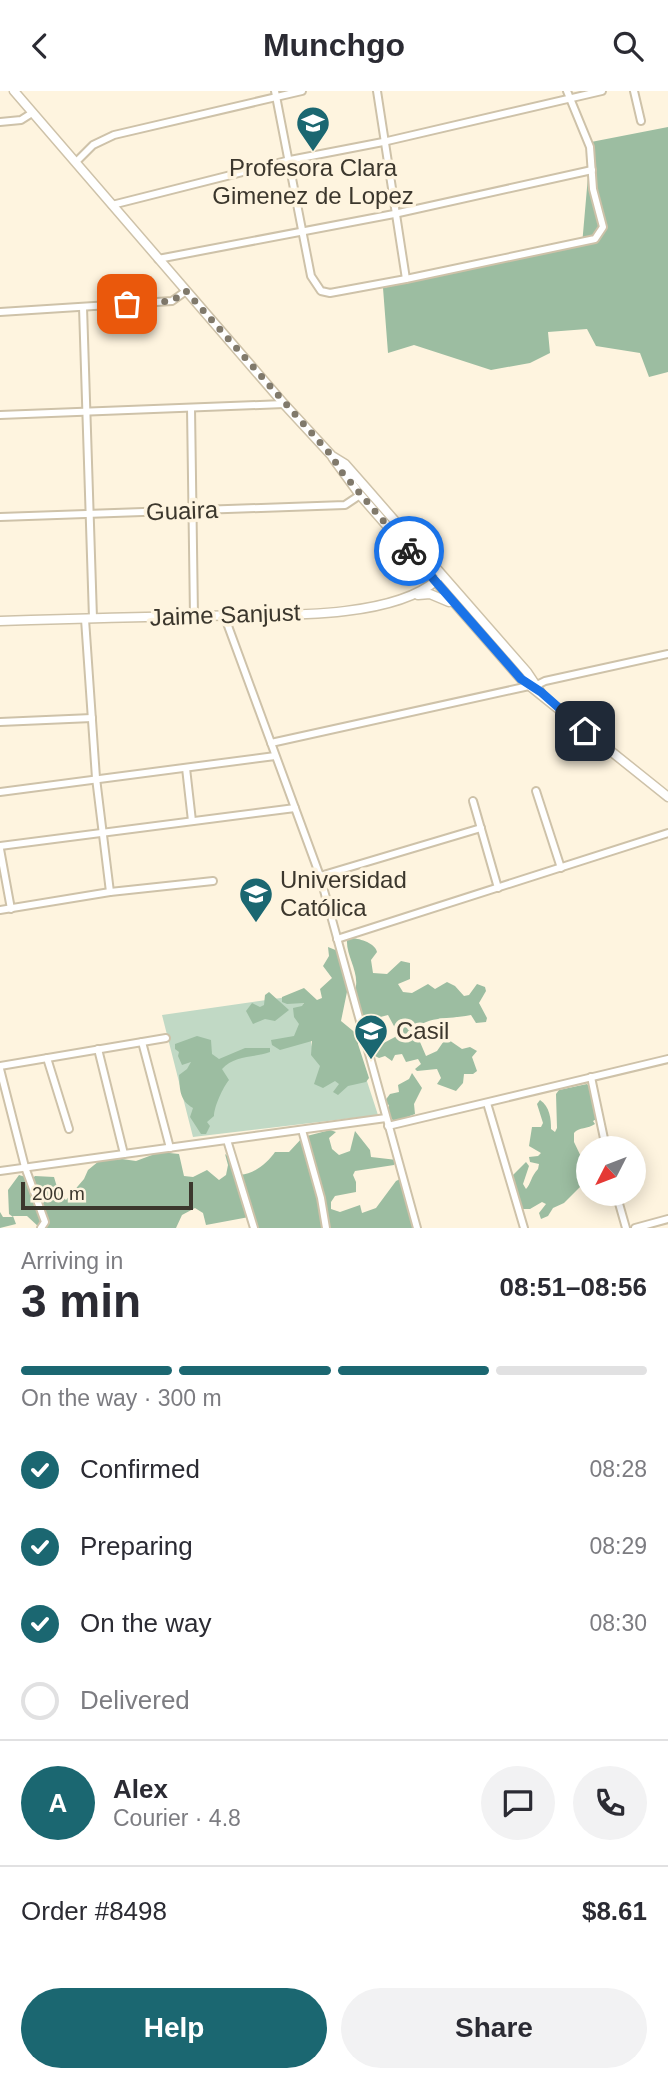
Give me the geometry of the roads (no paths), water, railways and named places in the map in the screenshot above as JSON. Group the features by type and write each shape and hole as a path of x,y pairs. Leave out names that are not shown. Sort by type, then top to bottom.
{"main road":[{"path":"14,91 332,456 360,495 418,561 439,578 461,612"},
{"path":"332,456 345,464 439,578 536,688"},
{"path":"415,596 424,583 418,561"},
{"name":"Jaime Sanjust","path":"0,621 342,611 415,596 439,578"},
{"path":"415,596 440,597 461,612 536,688 668,797"}],"street":[{"path":"76,162 93,145 114,135 276,94 302,91"},
{"path":"377,91 406,279"},
{"path":"276,94 311,276 321,291 330,293 595,239 603,227 590,147 567,91"},
{"path":"112,205 290,160 383,142 602,91"},
{"path":"634,91 641,121"},
{"path":"0,122 20,120 32,113"},
{"path":"158,259 394,214 592,170"},
{"path":"0,312 172,301 186,291"},
{"path":"83,307 88,412 92,718 96,778 110,892"},
{"path":"0,415 284,404"},
{"path":"191,408 194,616"},
{"name":"Guaira","path":"0,517 345,505 360,495"},
{"path":"224,615 320,876 417,1228"},
{"path":"271,743 536,688 545,681 668,654"},
{"path":"0,722 92,718"},
{"path":"0,792 275,756"},
{"path":"186,768 192,821"},
{"path":"536,791 561,867"},
{"path":"473,801 498,888"},
{"path":"11,909 0,848 102,831 295,808"},
{"path":"320,876 481,828"},
{"path":"337,939 668,833"},
{"path":"0,910 110,892 212,881"},
{"path":"41,1228 45,1222 25,1167 0,1068 166,1038"},
{"path":"142,1042 170,1148"},
{"path":"98,1049 124,1154"},
{"path":"47,1058 69,1129"},
{"path":"388,1126 668,1059"},
{"path":"591,1077 603,1136"},
{"path":"487,1103 524,1228"},
{"path":"0,1171 386,1118"},
{"path":"302,1130 321,1198 326,1228"},
{"path":"227,1140 254,1228"},
{"path":"620,1206 626,1228"},
{"path":"635,1228 668,1219"}],"place":[{"name":"Profesora Clara Gimenez de Lopez","path":"313,153"},
{"name":"Universidad Católica","path":"256,924"},
{"name":"Casil","path":"371,1061"}]}
